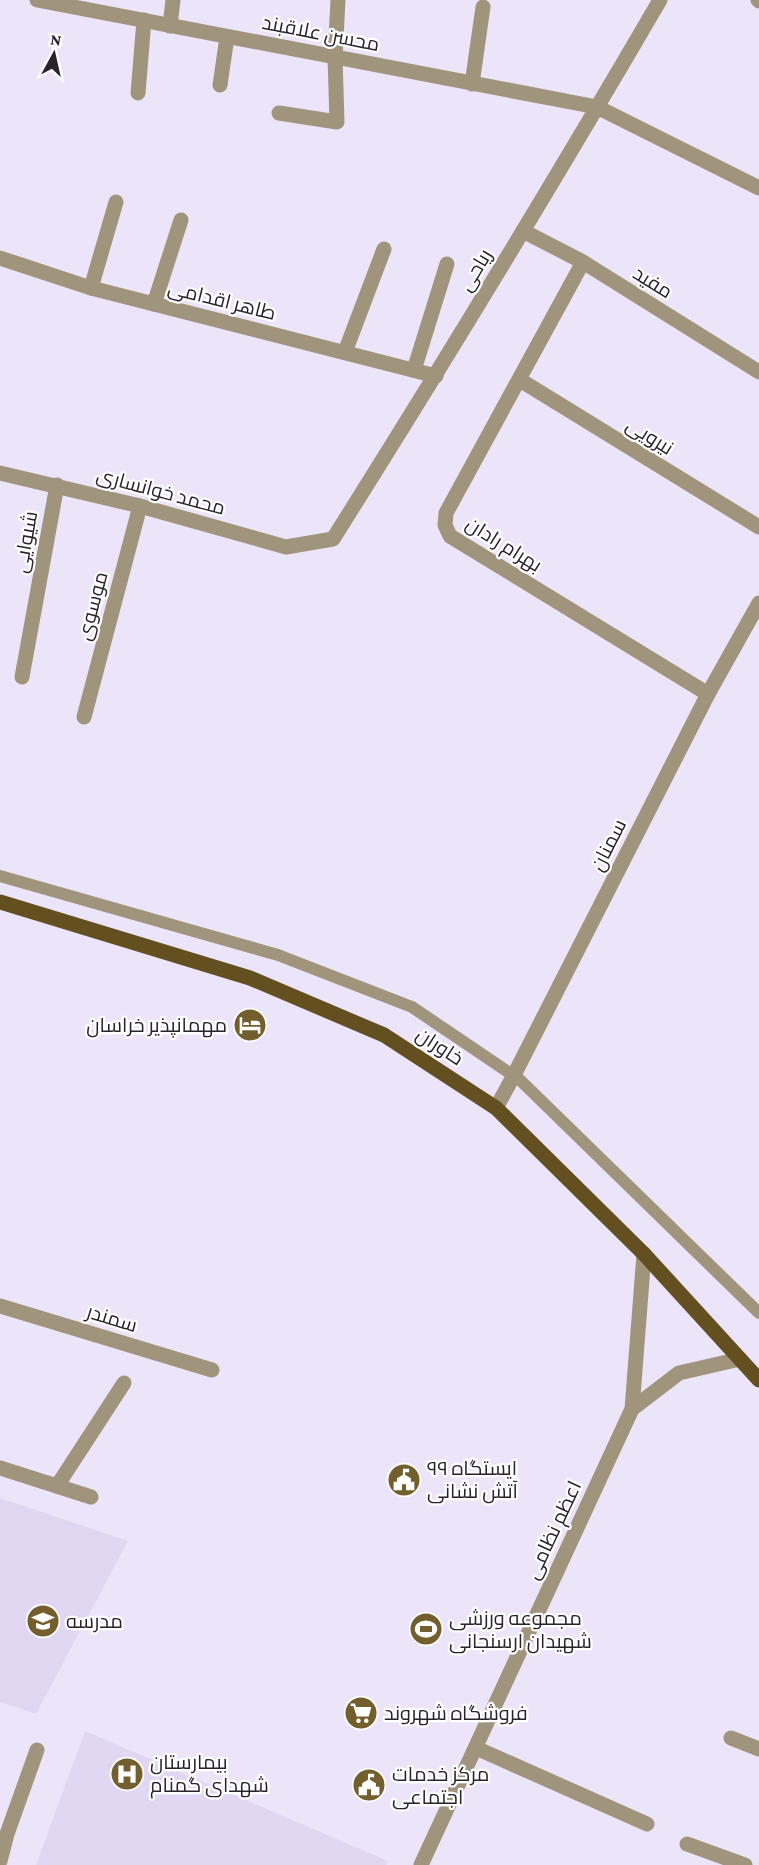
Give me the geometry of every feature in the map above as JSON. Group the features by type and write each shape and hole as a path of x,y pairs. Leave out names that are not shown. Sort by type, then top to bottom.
{"main road":[{"name":"خاوران","path":"0,902 250,978 384,1035 496,1108 644,1254 759,1380"}],"street":[{"name":"محسن علاقبند","path":"37,0 597,107 759,188"},
{"path":"170,26 173,0"},
{"path":"279,113 337,122 334,57 338,0"},
{"name":"ریاحی","path":"311,543 333,539 436,376 660,0"},
{"path":"472,84 483,7"},
{"path":"138,93 144,20"},
{"path":"220,85 227,37"},
{"path":"91,288 116,202"},
{"path":"154,304 181,220"},
{"name":"مفید","path":"523,231 583,262 759,372"},
{"path":"345,352 384,249"},
{"name":"طاهر اقدامی","path":"0,258 91,288 436,376"},
{"name":"بهرام رادان","path":"583,262 446,513 445,525 450,536 708,694"},
{"path":"414,370 447,264"},
{"name":"نیرویی","path":"520,380 759,527"},
{"name":"محمد خوانساری","path":"0,473 140,506 286,547 311,543"},
{"name":"شیوایی","path":"22,677 57,485"},
{"name":"موسوی","path":"84,717 140,506"},
{"name":"سمنان","path":"496,1108 708,694 759,603"},
{"name":"اعظم نظامی","path":"421,1865 632,1409 644,1254"},
{"name":"سمندر","path":"0,1306 212,1370"},
{"name":"اعظم نظامی","path":"632,1409 679,1373 740,1359"},
{"path":"57,1486 124,1383"},
{"path":"0,1468 91,1497"},
{"path":"731,1738 759,1749"},
{"path":"476,1748 647,1824"},
{"path":"0,1861 3,1833 37,1750"},
{"path":"687,1844 745,1865"}],"lane":[{"path":"0,876 289,959 412,1007 514,1076 759,1313"}],"shaded area":[{"name":"مدرسه","path":"0,1498 128,1541 36,1714 0,1702"},
{"name":"بیمارستان شهدای گمنام","path":"85,1731 388,1861 386,1865 36,1865"}],"place":[{"name":"مهمانپذیر خراسان","path":"250,1025"},
{"name":"ایستگاه ۹۹ آتش نشانی","path":"404,1480"},
{"name":"مدرسه","path":"43,1621"},
{"name":"مجموعه ورزشی شهیدان ارسنجانی","path":"426,1629"},
{"name":"فروشگاه شهروند","path":"361,1713"},
{"name":"بیمارستان شهدای گمنام","path":"127,1774"},
{"name":"مرکز خدمات اجتماعی","path":"369,1785"}]}
